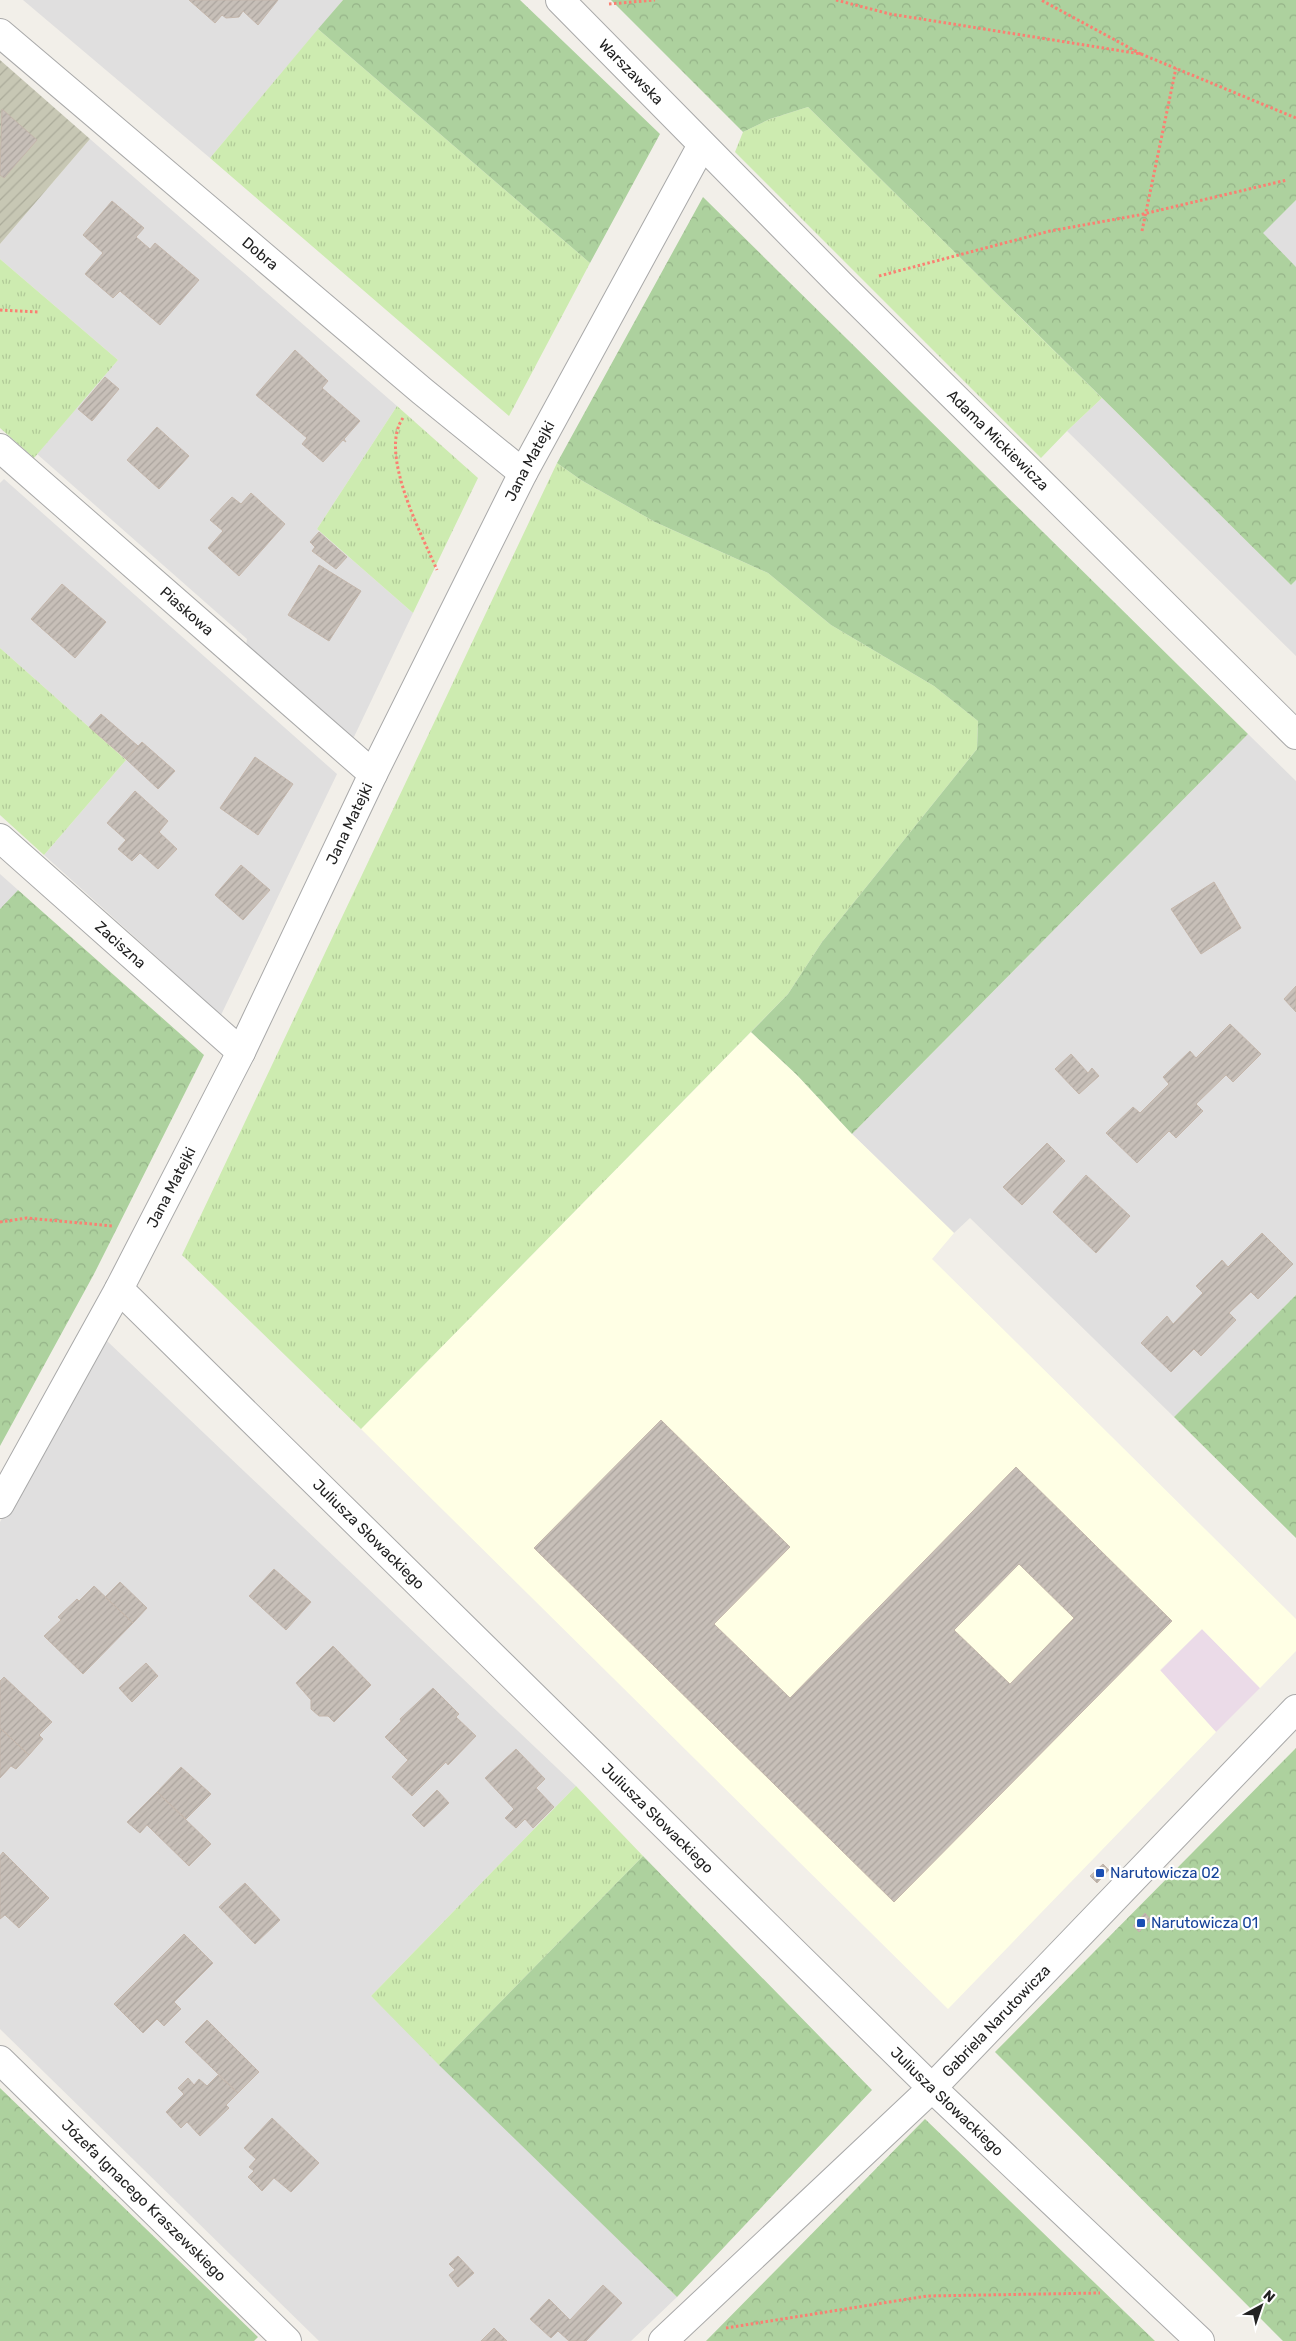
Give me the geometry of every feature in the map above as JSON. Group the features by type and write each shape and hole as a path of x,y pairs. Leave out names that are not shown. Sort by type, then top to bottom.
{"street":[{"name":"Warszawska","path":"560,0 702,145"},
{"name":"Dobra","path":"0,33 422,391 524,473"},
{"name":"Adama Mickiewicza","path":"702,145 841,286 1296,735"},
{"name":"Jana Matejki","path":"4,1487 119,1289 241,1052 373,774 460,604 524,473 702,145"},
{"name":"Piaskowa","path":"0,448 373,774"},
{"name":"Zaciszna","path":"0,838 241,1052"},
{"name":"Juliusza Słowackiego","path":"119,1289 932,2088 1200,2341"},
{"name":"Gabriela Narutowicza","path":"664,2341 932,2088 1296,1709"},
{"name":"Józefa Ignacego Kraszewskiego","path":"0,2060 287,2341"}],"path":[{"path":"836,0 890,14 1141,54"},
{"path":"1040,0 1141,54 1296,118"},
{"path":"1142,231 1176,68"},
{"path":"841,286 1050,232 1145,214 1287,180"},
{"path":"0,310 38,312"},
{"path":"422,391 398,425 395,439 398,463 405,494 442,581 460,604"},
{"path":"0,1222 28,1218 149,1230"},
{"path":"687,2319 699,2332 927,2296 1150,2292"}],"shaded area":[{"path":"23,0 343,0 210,158"},
{"path":"0,60 90,139 0,244"},
{"path":"90,139 397,406 317,529 413,613 353,739 246,646 247,639 37,454 118,360 0,259 0,244"},
{"path":"1296,200 1296,267 1262,233"},
{"path":"1102,398 1291,585 1296,580 1296,656 1067,431"},
{"path":"4,479 337,774 221,1015 44,855 126,760 0,648 0,483"},
{"path":"1248,734 1296,781 1296,1295 1174,1417 970,1218 954,1233 852,1134"},
{"path":"0,874 18,890 0,909"},
{"path":"751,1032 797,1075 852,1134 954,1233 932,1259 1296,1619 1296,1651 1260,1688 1202,1629 1160,1670 1216,1732 948,2009 361,1429"},
{"path":"107,1341 576,1786 371,1996 677,2297 631,2341 319,2341 0,2029 0,1522 30,1467"},
{"path":"1202,1629 1260,1688 1216,1732 1160,1671"}],"green space":[{"path":"343,0 520,0 660,134 590,263 318,29"},
{"path":"611,0 1296,0 1296,200 1263,233 1296,267 1296,580 1291,585 808,107 770,119 743,132"},
{"path":"318,29 590,263 509,416 210,158"},
{"path":"808,107 1102,398 1041,458 735,152 743,132 770,119"},
{"path":"703,197 1248,734 852,1134 797,1075 751,1032 788,994 822,942 977,749 978,721 934,686 831,625 768,573 655,522 581,480 557,463"},
{"path":"0,259 118,360 34,458 0,428"},
{"path":"397,406 478,478 413,613 317,529"},
{"path":"557,463 581,480 655,522 768,573 831,625 934,686 978,721 977,749 822,942 788,994 361,1429 182,1255"},
{"path":"0,648 126,760 44,855 0,815"},
{"path":"18,890 204,1055 94,1274 0,1446 0,909"},
{"path":"1296,1295 1296,1538 1174,1417"},
{"path":"1296,1748 1296,2341 1283,2341 995,2052"},
{"path":"576,1786 643,1856 439,2065 371,1996"},
{"path":"643,1856 872,2090 677,2297 439,2065"},
{"path":"0,2088 258,2337 254,2341 0,2341"},
{"path":"925,2119 1155,2341 706,2341"}],"building":[{"path":"189,0 278,0 258,25 243,11 239,17 226,18 222,15 215,23"},
{"path":"2,109 37,140 4,178 0,175"},
{"path":"112,201 144,228 136,237 150,249 155,243 199,280 160,325 120,291 113,298 85,274 103,253 83,235"},
{"path":"295,350 328,381 322,388 360,421 344,439 346,442 343,440 323,462 302,444 307,438 256,395"},
{"path":"105,377 119,389 92,421 78,409"},
{"path":"157,427 189,456 159,489 127,460"},
{"path":"251,493 285,524 239,576 208,548 223,531 210,520 232,497 241,504"},
{"path":"319,532 347,557 336,569 312,551 315,547 310,542"},
{"path":"319,565 361,591 329,641 288,615"},
{"path":"62,584 106,622 75,658 31,619"},
{"path":"101,714 138,746 126,759 89,727"},
{"path":"142,742 175,771 158,789 126,759"},
{"path":"255,757 293,784 258,835 220,808"},
{"path":"135,791 168,821 159,832 177,849 158,869 140,853 132,861 118,849 126,840 107,823"},
{"path":"241,865 270,890 243,920 215,895"},
{"path":"1214,882 1241,928 1201,954 1171,909"},
{"path":"1296,986 1296,1012 1284,999"},
{"path":"1230,1024 1261,1054 1233,1082 1226,1075 1196,1104 1203,1111 1176,1138 1169,1131 1137,1163 1106,1133 1133,1107 1140,1113 1169,1084 1163,1077 1190,1051 1196,1058"},
{"path":"1071,1054 1088,1073 1092,1068 1099,1076 1079,1094 1055,1069"},
{"path":"1047,1143 1065,1161 1022,1205 1003,1187"},
{"path":"1086,1175 1130,1216 1096,1253 1053,1212"},
{"path":"1262,1233 1293,1264 1258,1299 1251,1292 1229,1313 1236,1320 1201,1356 1194,1349 1171,1372 1141,1343 1167,1316 1173,1324 1203,1293 1196,1286 1222,1260 1228,1267"},
{"path":"661,1420 790,1547 714,1624 790,1698 1016,1467 1172,1621 894,1902 534,1548","holes":["1019,1564 1074,1618 1010,1684 954,1630"]},
{"path":"274,1569 311,1602 286,1630 249,1596"},
{"path":"120,1582 147,1608 133,1623 105,1597"},
{"path":"94,1586 133,1623 83,1674 44,1636 61,1620 58,1617 77,1599 79,1601"},
{"path":"333,1646 371,1685 334,1722 328,1716 319,1716 311,1709 311,1700 296,1683"},
{"path":"146,1663 158,1676 132,1702 119,1688"},
{"path":"4,1677 52,1722 39,1735 43,1739 29,1755 0,1728 0,1681"},
{"path":"433,1688 459,1714 456,1717 476,1736 448,1765 446,1762 412,1796 392,1777 408,1760 385,1737 401,1721 400,1719"},
{"path":"0,1728 29,1755 16,1769 11,1766 0,1778"},
{"path":"516,1749 545,1779 536,1788 554,1807 533,1828 525,1819 516,1828 505,1818 514,1809 485,1778"},
{"path":"181,1767 211,1794 186,1819 157,1792"},
{"path":"437,1790 449,1803 424,1827 412,1815"},
{"path":"157,1792 211,1844 189,1866 147,1825 140,1833 127,1822"},
{"path":"3,1852 49,1898 19,1928 5,1915 0,1919 0,1856"},
{"path":"1103,1864 1109,1870 1097,1883 1090,1876"},
{"path":"245,1883 280,1920 255,1944 219,1907"},
{"path":"1145,1913 1151,1920 1139,1932 1133,1926"},
{"path":"184,1934 213,1963 174,2002 181,2009 164,2026 157,2019 143,2033 114,2004"},
{"path":"207,2020 259,2072 238,2093 185,2042"},
{"path":"218,2075 238,2093 226,2105 229,2108 200,2136 187,2122 181,2128 166,2112 184,2094 178,2088 188,2078 194,2085 199,2079 207,2086"},
{"path":"272,2118 319,2163 291,2192 274,2178 262,2191 248,2177 254,2171 249,2167 256,2159 244,2148"},
{"path":"458,2256 474,2273 458,2287 449,2275 455,2270 449,2264"},
{"path":"603,2285 622,2303 586,2341 569,2341 558,2331 551,2338 530,2319 549,2299 570,2320"},
{"path":"494,2328 507,2341 481,2341"}],"place":[{"name":"Narutowicza 02","path":"1100,1873"},
{"name":"Narutowicza 01","path":"1141,1923"}]}
